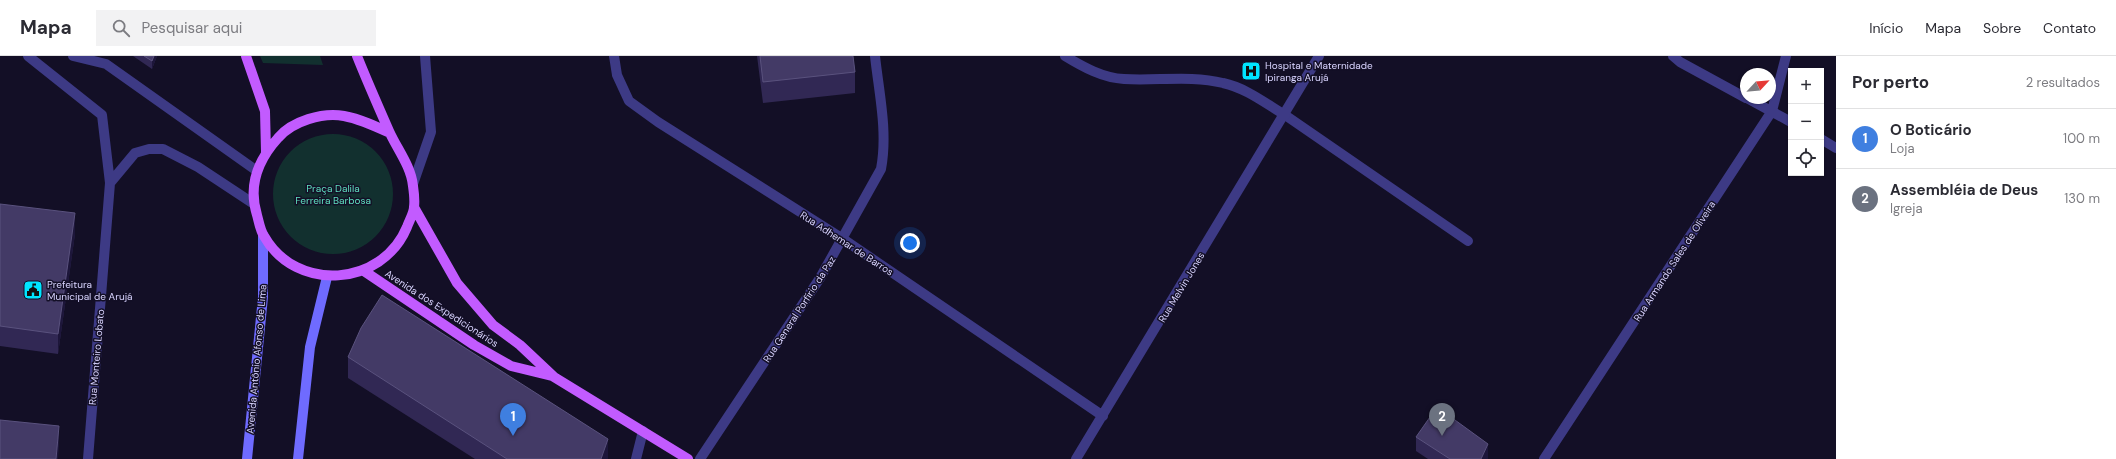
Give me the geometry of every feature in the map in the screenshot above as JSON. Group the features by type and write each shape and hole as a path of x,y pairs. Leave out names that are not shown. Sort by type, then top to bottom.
{"main road":[{"path":"246,56 265,111 266,152"},
{"path":"357,56 390,133 403,156 413,184 415,209 403,236 386,257 364,271 327,276 302,270 280,256 264,235 254,204 253,188 257,171 266,152 280,135 299,123 321,116 343,116 365,122 390,133"},
{"name":"Avenida dos Expedicionários","path":"415,209 458,283 473,303 493,325 520,345 554,377 688,459"},
{"name":"Avenida Antônio Afonso de Lima","path":"247,459 263,297 264,235"},
{"name":"Avenida dos Expedicionários","path":"364,271 486,352 512,366 554,377"},
{"path":"298,459 310,347 327,276"}],"street":[{"name":"Rua Monteiro Lobato","path":"28,56 102,115 110,183 88,459"},
{"path":"73,56 106,64 257,171"},
{"path":"413,184 431,132 425,56"},
{"name":"Rua Adhemar de Barros","path":"614,56 617,75 629,101 658,122 843,239 1103,416"},
{"name":"Rua General Porfírio da Paz","path":"700,459 820,278 881,169 884,154 874,56"},
{"path":"1065,56 1089,70 1123,79 1188,79 1222,83 1247,92 1285,115 1468,241"},
{"name":"Rua Melvin Jones","path":"1076,459 1285,115 1319,56"},
{"path":"1673,56 1680,62 1740,95"},
{"name":"Rua Armando Sales de Oliveira","path":"1544,459 1772,111 1786,56"},
{"path":"1758,104 1788,120"},
{"path":"1823,140 1836,148"},
{"path":"110,183 135,153 149,149 163,149 198,168 254,204"},
{"path":"636,459 643,431"}],"green space":[{"path":"260,56 320,56 323,65 263,63"},
{"name":"Praça Dalila Ferreira Barbosa","path":"333,134 345,135 356,139 366,144 375,152 383,161 388,171 392,182 392,206 388,217 383,227 375,236 366,244 356,249 345,253 333,254 321,253 310,249 300,244 291,236 283,227 278,217 274,206 273,194 274,182 278,171 283,161 291,152 300,144 310,139 321,135"}],"building":[{"path":"144,56 154,56 152,61"},
{"path":"760,56 853,56 855,72 763,82"},
{"name":"Prefeitura Municipal de Arujá","path":"0,204 75,213 58,334 0,326"},
{"path":"382,295 608,439 601,459 507,459 348,357 361,328"},
{"path":"1437,407 1488,444 1481,459 1450,459 1416,437"},
{"path":"0,420 59,426 56,459 0,459"}],"place":[{"name":"Hospital e Maternidade Ipiranga Arujá","path":"1251,71"},
{"name":"Prefeitura Municipal de Arujá","path":"33,290"},
{"name":"O Boticário","path":"513,436"},
{"name":"Assembléia de Deus","path":"1442,436"}]}
